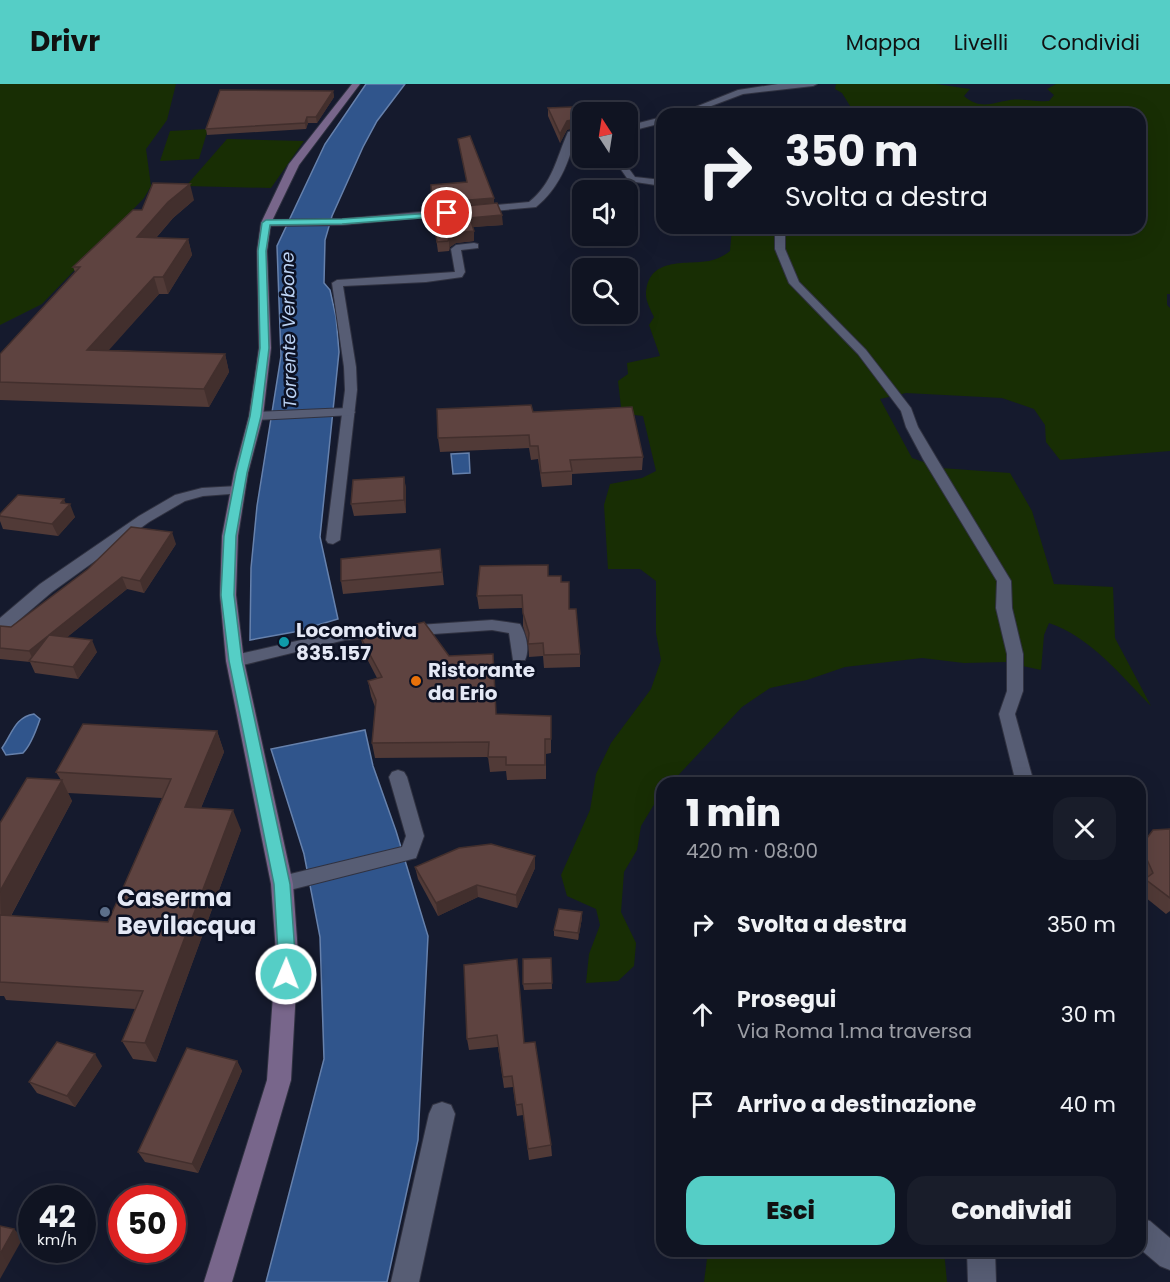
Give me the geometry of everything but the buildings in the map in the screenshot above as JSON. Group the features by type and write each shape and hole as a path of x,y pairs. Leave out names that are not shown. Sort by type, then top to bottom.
{"main road":[{"path":"218,1282 279,1080 287,953 282,884 235,661 228,595 230,536 238,490 261,415 265,348 262,251 294,164 356,84"}],"street":[{"path":"698,108 741,92 813,84"},
{"path":"638,126 656,122"},
{"path":"274,223 342,222 532,205 539,200 564,166 572,134"},
{"path":"261,415 344,413"},
{"path":"0,627 46,588 144,519 180,498 202,492 238,490"},
{"path":"405,1282 442,1114"},
{"path":"1146,1236 1170,1256"},
{"path":"981,1257 982,1282"}],"lane":[{"path":"567,152 572,151"},
{"path":"624,168 632,179 656,182"},
{"path":"780,234 780,249 794,283 862,352 906,411 912,428 1004,581 1004,608 1015,654 1015,691 1006,714 1023,777"},
{"path":"333,540 344,413 351,390 350,367 337,282 426,279 458,274 460,272 456,249 474,246"},
{"path":"235,661 345,635 492,625 514,628 518,634 519,656"},
{"path":"282,884 302,881 409,853 415,836 398,777"}],"green space":[{"path":"0,84 176,84 167,120 146,149 151,186 144,198 42,304 0,325"},
{"path":"836,84 936,84 970,89 964,96 975,103 986,104 1013,100 1049,101 1054,95 1047,89 1056,84 1170,84 1170,294 1167,294 1167,305 1170,308 1170,451 1060,460 1046,442 1045,425 1034,409 1002,398 906,393 880,399 912,458 941,468 1010,473 1032,511 1054,584 1113,587 1115,638 1151,706 1092,648 1079,638 1049,623 1044,635 1041,670 1005,662 964,663 922,658 845,667 807,680 770,688 742,707 677,777 656,777 656,801 641,826 637,850 624,872 621,912 636,943 634,966 618,981 586,983 589,954 600,925 596,909 567,896 561,875 590,810 596,774 611,743 651,689 661,660 656,633 656,581 640,569 608,569 604,505 610,484 642,478 656,471 643,416 626,414 621,407 618,381 628,374 627,363 660,356 649,325 654,317 646,295 648,283 653,274 669,265 709,261 723,256 730,251 731,234 1146,234 1146,108 851,108 842,93 835,89"},
{"path":"208,129 199,159 160,161 170,131"},
{"path":"227,139 304,141 271,188 186,186"},
{"path":"707,1257 945,1257 947,1282 704,1282"}],"water":[{"name":"Torrente Verbone","path":"366,84 405,84 377,121 363,147 332,216 325,240 324,283 330,290 336,317 339,352 320,537 338,619 294,632 250,640 251,568 257,506 281,356 277,246 325,144"},
{"path":"469,453 470,473 453,474 451,454"},
{"path":"34,714 40,719 26,750 23,753 6,755 2,748 18,722"},
{"path":"365,730 373,766 396,831 428,936 418,1140 387,1282 266,1282 324,1059 320,937 304,854 271,749"}],"place":[{"name":"Locomotiva 835.157","path":"284,642"},
{"name":"Ristorante da Erio","path":"416,681"},
{"name":"Caserma Bevilacqua","path":"105,912"}],"route":[{"path":"286,974 287,953 282,884 235,661 228,595 230,536 241,473 256,416 265,348 262,251 266,223 342,222 447,213"}]}
